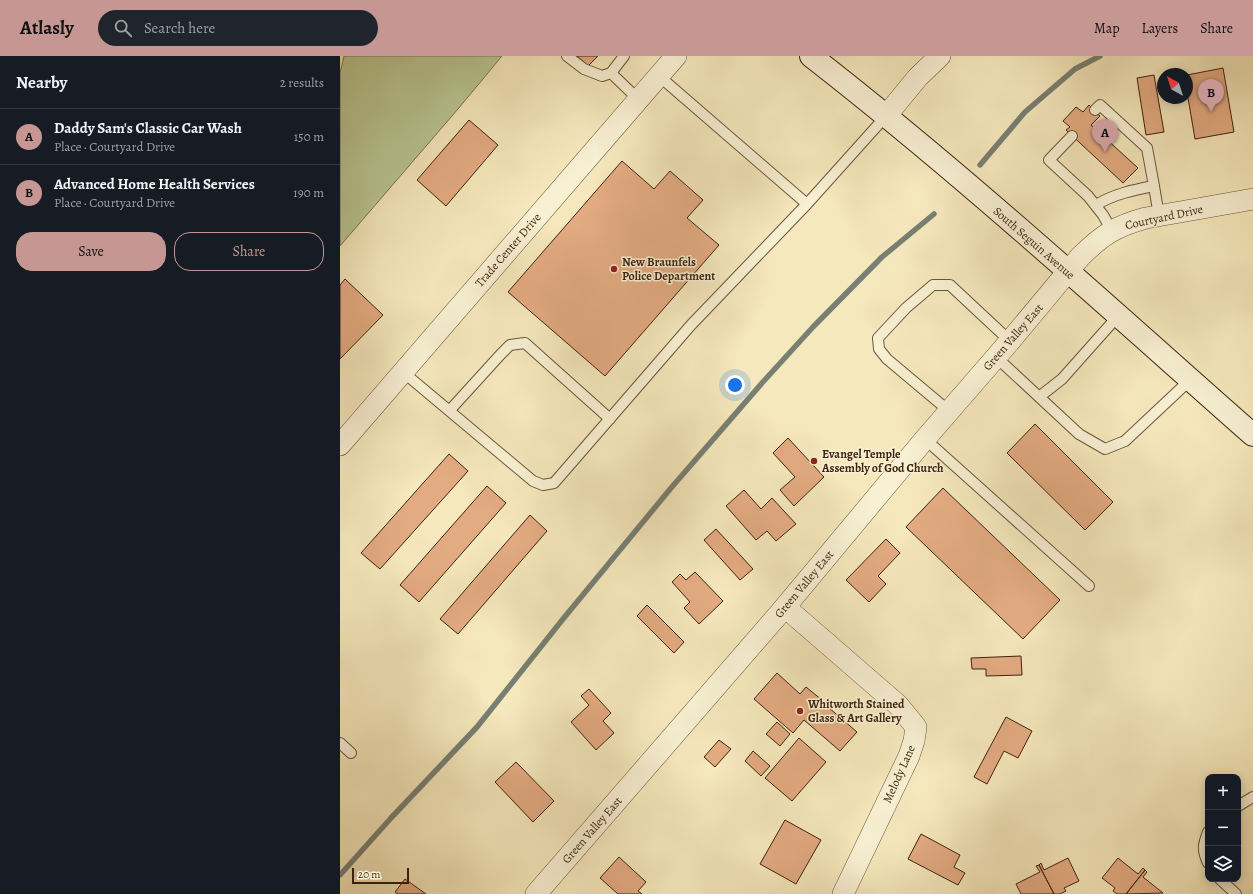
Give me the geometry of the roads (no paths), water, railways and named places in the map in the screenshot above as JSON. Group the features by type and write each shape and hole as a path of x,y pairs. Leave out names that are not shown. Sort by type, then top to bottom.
{"main road":[{"name":"South Seguin Avenue","path":"811,56 911,136 1253,435"}],"street":[{"name":"Trade Center Drive","path":"340,445 676,56"},
{"path":"886,116 918,77 940,56"},
{"name":"Courtyard Drive","path":"1068,272 1080,257 1092,246 1118,227 1130,222 1253,199"},
{"name":"Green Valley East","path":"536,894 785,607 925,439 1068,272"},
{"name":"Melody Lane","path":"785,607 898,705 916,727 914,741 909,756 843,894"}],"lane":[{"path":"567,56 584,69 602,76 611,73 624,56"},
{"path":"611,73 638,100"},
{"path":"659,76 807,204"},
{"path":"1094,110 1100,105 1147,148 1159,216"},
{"path":"403,372 533,481 543,485 554,483 691,325 807,204 886,116"},
{"path":"1072,136 1049,160 1096,205 1112,231"},
{"path":"1096,205 1119,194 1154,186"},
{"path":"949,411 887,359 879,349 878,338 906,308 933,285 950,285 1010,341"},
{"path":"1039,397 1062,379 1118,316"},
{"path":"450,410 510,345 525,343 610,419"},
{"path":"996,357 1079,434 1105,449 1125,442 1190,380"},
{"path":"925,439 1089,586"},
{"path":"340,744 351,753"},
{"path":"1241,804 1253,796"},
{"path":"1205,840 1203,849 1205,855"},
{"path":"1223,882 1236,894"}],"waterway":[{"path":"980,165 1025,112 1075,69 1100,56"},
{"path":"340,875 391,818 477,727 563,619 671,488 762,383 813,327 882,257 934,214"}],"place":[{"name":"Advanced Home Health Services","path":"1211,112"},
{"name":"Daddy Sam's Classic Car Wash","path":"1105,152"},
{"name":"New Braunfels Police Department","path":"614,269"},
{"name":"Evangel Temple Assembly of God Church","path":"814,461"},
{"name":"Whitworth Stained Glass & Art Gallery","path":"800,711"}]}
